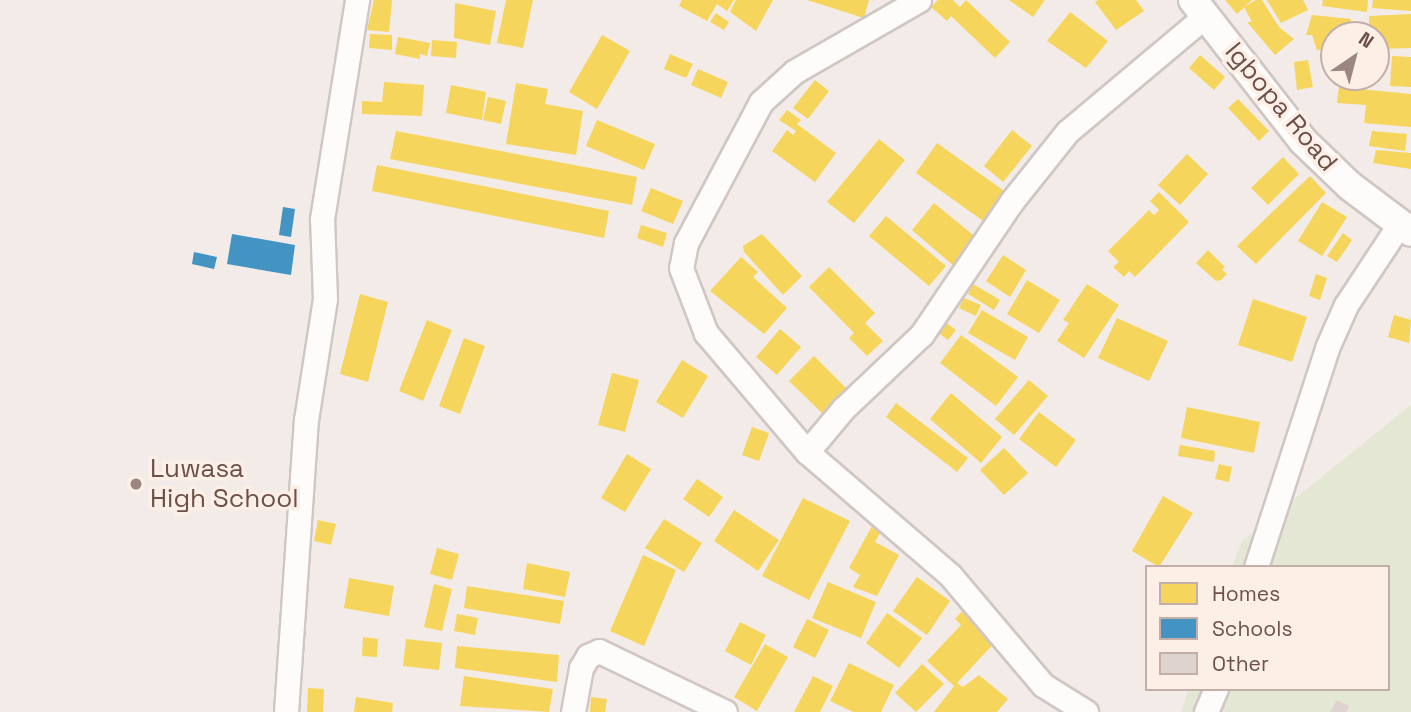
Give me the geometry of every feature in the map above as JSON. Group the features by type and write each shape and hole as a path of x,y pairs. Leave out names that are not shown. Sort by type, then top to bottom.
{"street":[{"path":"286,712 306,420 325,299 322,219 357,0"},
{"path":"919,0 777,83 761,102 686,243 681,268 706,333 807,452 950,575 1043,685 1086,712"},
{"path":"807,452 843,410 922,334 1012,201 1067,132 1199,8"},
{"name":"Igbopa Road","path":"1199,8 1303,141 1405,228"},
{"path":"1257,565 1327,348 1346,305 1405,228"},
{"path":"573,712 581,668 588,656 599,651 725,712"},
{"path":"1206,712 1215,691"}],"green space":[{"path":"1411,405 1411,712 1181,712 1188,691 1390,691 1390,565 1233,565 1242,541"}],"building: Homes":[{"path":"374,0 392,0 389,32 367,30"},
{"path":"506,0 533,0 523,48 497,43"},
{"path":"682,0 734,0 727,11 717,4 707,21 679,6"},
{"path":"736,0 773,0 756,31 730,12"},
{"path":"807,0 869,0 864,18"},
{"path":"938,0 953,0 960,7 966,0 1010,42 995,58 951,16 947,21 931,7"},
{"path":"1009,0 1045,0 1033,17"},
{"path":"1136,0 1144,11 1116,30 1095,2"},
{"path":"1225,0 1252,0 1237,14"},
{"path":"1256,0 1262,0 1279,27 1294,39 1275,55 1247,22 1252,22 1244,7"},
{"path":"1267,0 1303,0 1308,10 1281,23"},
{"path":"1323,0 1368,0 1367,12 1322,6"},
{"path":"1373,0 1411,0 1411,11 1372,8"},
{"path":"455,3 496,11 490,45 454,38"},
{"path":"1070,12 1108,41 1086,68 1047,41"},
{"path":"716,13 729,22 724,30 710,22"},
{"path":"1411,14 1411,48 1390,49 1390,21 1369,21 1369,16"},
{"path":"1312,15 1351,19 1320,21 1320,50 1317,50 1312,35 1306,35"},
{"path":"370,34 392,35 392,50 369,48"},
{"path":"602,35 630,51 597,109 569,92"},
{"path":"398,37 430,43 427,56 420,54 420,59 395,54"},
{"path":"432,40 457,42 456,58 431,56"},
{"path":"670,54 693,64 686,78 664,69"},
{"path":"1200,55 1225,77 1214,90 1189,68"},
{"path":"1392,56 1411,57 1411,87 1390,86"},
{"path":"1308,60 1313,87 1297,90 1294,62"},
{"path":"698,69 728,82 721,98 691,85"},
{"path":"815,80 829,91 808,119 793,108"},
{"path":"384,82 424,85 422,116 362,114 362,101 382,102"},
{"path":"516,83 548,89 545,104 583,111 576,155 506,144"},
{"path":"451,85 486,92 482,120 446,113"},
{"path":"1338,91 1411,94 1411,127 1364,123 1366,105 1337,103"},
{"path":"488,97 506,101 501,124 483,120"},
{"path":"1238,99 1269,131 1259,141 1228,108"},
{"path":"787,110 801,120 797,124 836,153 815,182 772,151 787,130 793,135 796,131 779,120"},
{"path":"597,120 655,144 644,170 586,146"},
{"path":"1012,130 1032,146 1003,182 984,166"},
{"path":"396,131 637,177 632,205 390,159"},
{"path":"1372,131 1407,134 1405,151 1369,146"},
{"path":"879,139 905,160 854,223 827,202"},
{"path":"937,143 1007,193 986,223 916,173"},
{"path":"1376,150 1411,153 1411,169 1373,163"},
{"path":"1187,154 1208,174 1180,205 1158,185"},
{"path":"1283,157 1299,174 1268,205 1251,188"},
{"path":"377,165 609,211 604,238 372,191"},
{"path":"1310,176 1326,193 1256,264 1237,246"},
{"path":"651,188 683,201 673,224 641,211"},
{"path":"1159,192 1189,222 1135,277 1129,271 1124,277 1113,267 1119,262 1108,251 1149,210 1154,215 1159,210 1150,201"},
{"path":"1322,202 1347,217 1322,256 1298,241"},
{"path":"934,203 978,239 955,267 912,230"},
{"path":"886,216 946,266 929,286 869,236"},
{"path":"641,225 667,233 663,247 637,238"},
{"path":"1343,233 1352,240 1337,262 1327,256"},
{"path":"762,234 802,276 783,295 744,252 743,246"},
{"path":"1208,250 1225,267 1222,270 1227,274 1221,280 1216,281 1196,263"},
{"path":"1003,255 1026,270 1010,297 986,281"},
{"path":"741,257 758,272 753,277 787,308 764,334 710,291"},
{"path":"829,267 875,313 865,323 883,341 867,356 849,338 854,333 809,287"},
{"path":"1316,274 1327,278 1320,300 1309,296"},
{"path":"1027,280 1060,300 1039,333 1007,314"},
{"path":"973,284 1000,300 994,310 968,294"},
{"path":"1087,284 1119,305 1084,358 1057,341 1069,323 1063,320"},
{"path":"360,294 388,302 368,382 340,374"},
{"path":"964,298 981,305 976,316 959,308"},
{"path":"1253,299 1307,317 1292,362 1238,345"},
{"path":"982,310 1028,337 1015,360 968,333"},
{"path":"1394,315 1411,320 1409,343 1388,337"},
{"path":"1117,318 1168,341 1149,381 1098,358"},
{"path":"427,320 452,330 423,401 399,391"},
{"path":"945,322 956,330 948,340 937,332"},
{"path":"780,329 801,347 777,375 756,357"},
{"path":"961,335 1018,377 996,406 940,363"},
{"path":"464,338 485,346 460,414 439,406"},
{"path":"814,356 847,389 823,414 789,381"},
{"path":"682,360 708,376 683,418 656,402"},
{"path":"612,373 639,380 625,432 598,425"},
{"path":"1029,380 1048,396 1014,435 995,419"},
{"path":"951,393 1002,437 981,463 930,419"},
{"path":"896,403 968,458 957,472 886,417"},
{"path":"1187,407 1260,422 1254,453 1181,438"},
{"path":"1039,412 1076,440 1056,467 1019,439"},
{"path":"752,427 769,433 759,461 742,455"},
{"path":"1180,445 1215,451 1214,462 1178,456"},
{"path":"1004,448 1028,473 1004,495 980,470"},
{"path":"627,454 651,469 625,512 601,498"},
{"path":"1219,464 1232,467 1229,482 1215,479"},
{"path":"697,479 723,497 709,517 683,499"},
{"path":"1163,496 1193,513 1160,565 1132,551"},
{"path":"803,498 850,521 809,600 762,576"},
{"path":"734,510 779,540 758,571 714,541"},
{"path":"664,519 702,543 684,572 645,548"},
{"path":"318,520 336,524 331,545 314,541"},
{"path":"872,526 881,531 875,542 899,555 877,596 853,587 860,575 849,568"},
{"path":"437,548 459,554 452,580 430,574"},
{"path":"643,555 676,570 644,646 610,631"},
{"path":"527,563 570,572 565,597 523,589"},
{"path":"917,577 950,601 927,635 893,611"},
{"path":"349,578 394,586 389,616 344,608"},
{"path":"828,582 876,602 861,638 812,618"},
{"path":"434,584 452,589 442,631 424,627"},
{"path":"467,586 564,601 560,624 464,608"},
{"path":"966,607 999,638 957,683 963,687 979,675 1008,699 997,712 934,712 954,686 927,661 961,625 955,619"},
{"path":"887,613 922,638 899,668 866,643"},
{"path":"457,614 478,618 475,635 454,631"},
{"path":"807,619 829,630 815,658 793,647"},
{"path":"740,622 766,635 751,665 725,651"},
{"path":"363,637 378,639 377,657 362,656"},
{"path":"406,639 442,643 439,670 403,666"},
{"path":"765,644 788,657 757,711 734,697"},
{"path":"457,646 559,655 557,682 455,668"},
{"path":"849,663 894,685 881,712 853,712 830,701"},
{"path":"922,664 944,684 916,712 895,693"},
{"path":"464,676 553,689 549,712 460,706"},
{"path":"813,676 833,686 820,712 794,712"},
{"path":"308,688 324,689 323,712 307,712"},
{"path":"356,697 393,703 392,712 354,712"},
{"path":"591,697 607,699 605,712 590,712"}],"building: Schools":[{"path":"283,207 295,209 291,237 279,235"},
{"path":"232,234 295,245 291,275 227,264"},
{"path":"194,252 217,257 214,269 192,264"}],"building: Other":[{"path":"1337,700 1349,706 1346,712 1330,712"}],"place":[{"name":"Luwasa High School","path":"136,484"}]}
